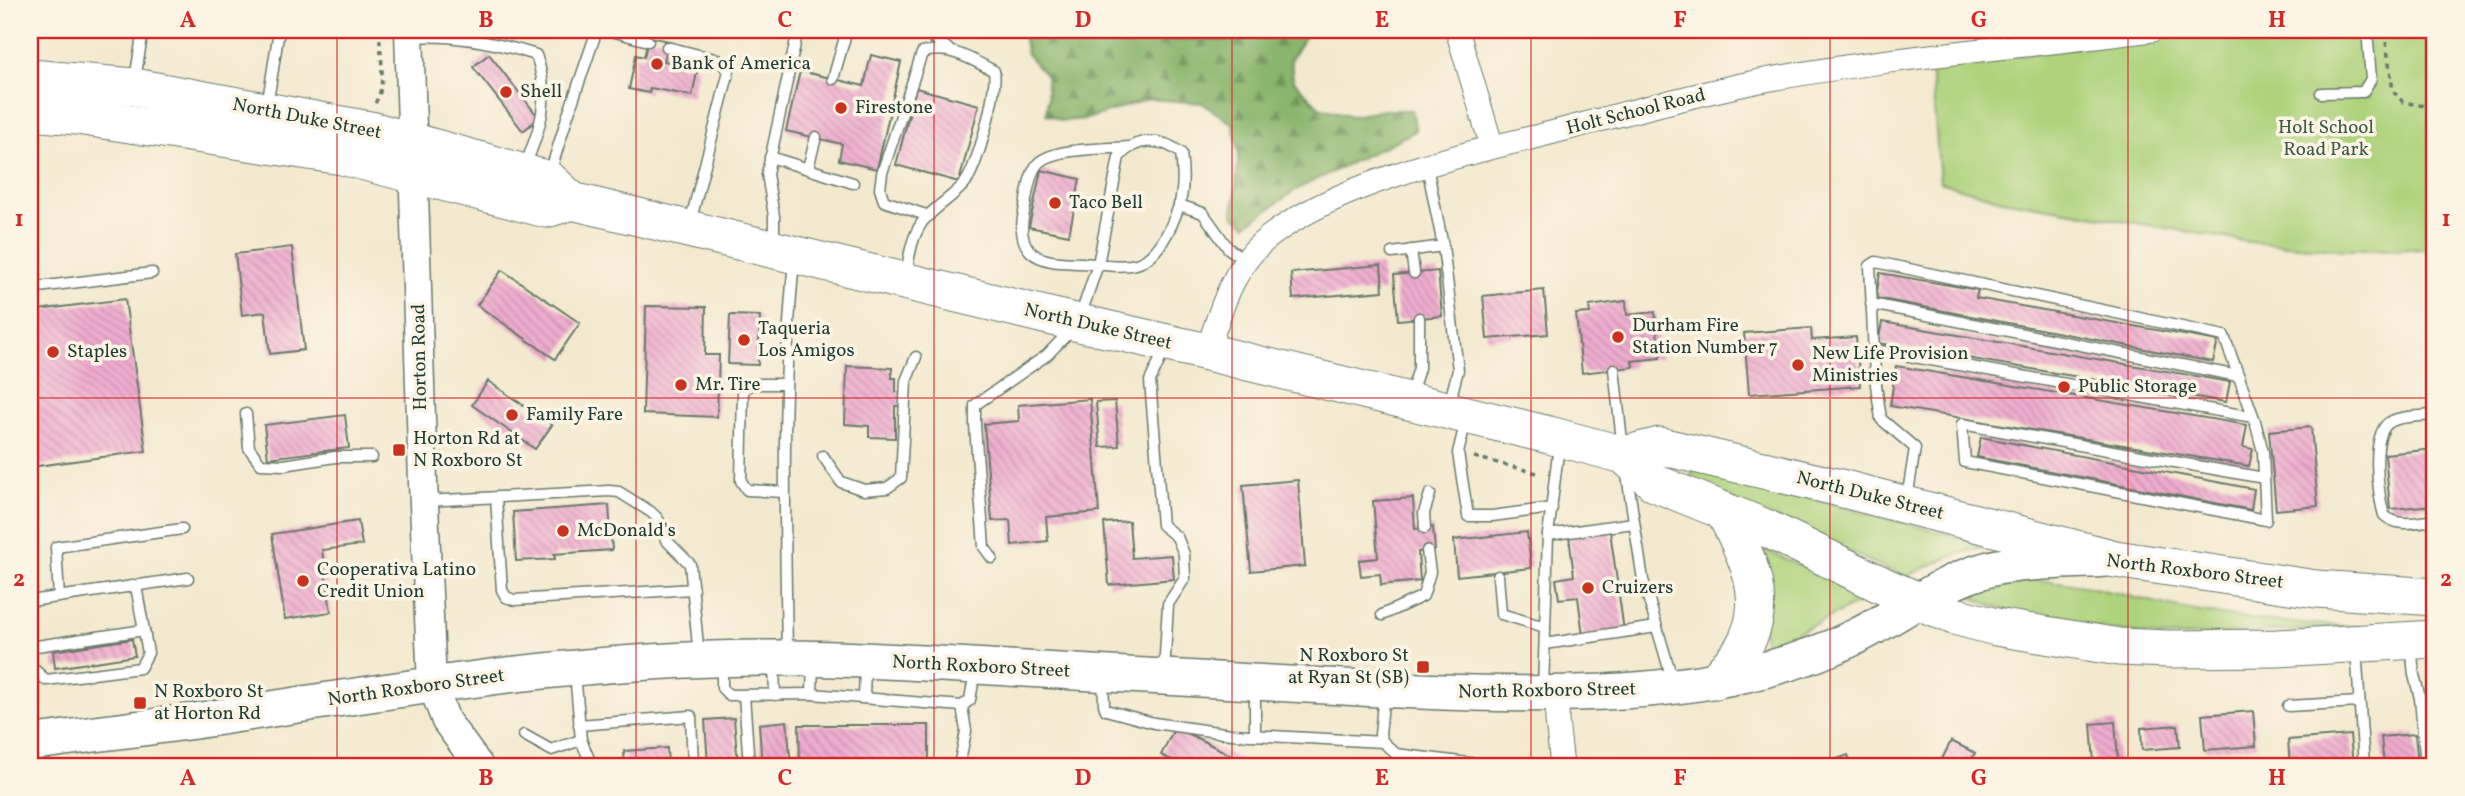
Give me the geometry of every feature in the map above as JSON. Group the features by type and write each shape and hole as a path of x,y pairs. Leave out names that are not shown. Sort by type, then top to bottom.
{"highway":[{"name":"North Duke Street","path":"30,78 134,87 348,125 415,157 546,209 548,184"},
{"name":"North Duke Street","path":"30,112 77,116 342,156 415,157 548,184 689,229 1560,438 1624,456 1655,483 1724,511 1920,601"},
{"name":"North Duke Street","path":"1624,456 1660,446 1836,487 2115,559"},
{"path":"1716,680 1741,651 1747,639 1756,601 1748,561 1724,511"},
{"name":"North Roxboro Street","path":"2115,559 2316,589 2435,597"},
{"path":"1920,601 1954,616 1996,627 2119,647 2196,649 2356,645 2423,640"}],"main road":[{"name":"North Roxboro Street","path":"30,743 204,720 432,684 575,667 710,659 865,660 1384,689 1550,693 1674,686 1764,670 1824,651 1851,640 1948,584 1985,569 2115,559"}],"street":[{"path":"1457,30 1492,147"},
{"name":"Holt School Road","path":"1207,352 1223,304 1256,248 1269,237 1318,208 1377,182 1492,147 1757,82 1822,71 2151,30"},
{"name":"Horton Road","path":"410,33 432,684 446,721 479,766"},
{"path":"1550,693 1557,720 1562,766"}],"lane":[{"path":"134,87 143,30"},
{"path":"156,30 266,30"},
{"path":"267,111 279,30"},
{"path":"548,184 597,30"},
{"path":"608,30 648,41"},
{"path":"775,695 791,658 784,492 787,337 785,252 774,216 766,174 798,30"},
{"path":"833,79 847,30"},
{"path":"906,282 910,249 921,222 967,182 987,123 996,79 993,71 950,50 923,30"},
{"path":"2321,93 2363,92 2371,79 2367,30"},
{"path":"410,33 502,44 536,55 543,76 548,184"},
{"path":"667,47 719,60 729,71 689,229"},
{"path":"929,216 884,201 880,189 882,173 922,53 933,49 950,50"},
{"path":"808,169 816,137"},
{"path":"1146,142 1169,143 1181,153 1183,171 1179,205 1152,256 1136,264 1048,261 1032,252 1023,240 1021,225 1032,174 1037,163 1058,154 1128,147 1146,142"},
{"path":"992,558 984,547 975,405 1047,355 1078,323 1098,264 1119,157 1128,147"},
{"path":"770,157 853,183"},
{"path":"1427,166 1443,246 1458,370 1458,453 1468,516 1492,516 1552,508"},
{"path":"1179,205 1203,213 1228,248 1247,262"},
{"path":"1392,253 1443,246"},
{"path":"1411,250 1414,273"},
{"path":"1906,505 1915,448 1881,419 1871,304 1870,266 1876,262 2224,336 2263,452 2266,520 1965,462 1962,424 2264,478"},
{"path":"30,288 152,273"},
{"path":"1871,304 2238,376"},
{"path":"1409,402 1419,368 1419,318"},
{"path":"1164,677 1168,604 1185,578 1184,554 1177,537 1163,525 1150,381 1168,344"},
{"path":"1874,350 2253,417"},
{"path":"823,456 841,482 864,490 887,488 901,478 906,381 916,357"},
{"path":"1614,369 1633,523 1643,580 1674,686"},
{"path":"784,492 747,490 741,481 743,390 751,384 786,384"},
{"path":"246,414 249,448 261,464 284,465 335,457 372,457"},
{"path":"2435,417 2430,415 2392,421 2384,427 2377,449 2384,515 2390,521 2400,523 2435,520"},
{"path":"1550,693 1545,643 1548,535 1560,438"},
{"path":"424,501 609,491 619,492 651,512 659,519 666,540 690,564 693,589 710,659 722,688 729,695 812,695 962,706 970,700 976,666"},
{"path":"1425,528 1424,513 1430,494"},
{"path":"496,497 502,590 506,597 514,600 693,589"},
{"path":"1548,535 1633,523"},
{"path":"59,597 56,547 183,529"},
{"path":"1382,615 1423,596 1430,572 1427,551"},
{"path":"1498,576 1501,614 1545,626"},
{"path":"30,601 188,579"},
{"path":"30,666 46,680 140,667 148,653 136,586"},
{"path":"1545,643 1656,627"},
{"path":"30,647 144,630"},
{"path":"2423,640 2414,675 2420,698 2426,766"},
{"path":"2356,645 2364,766"},
{"path":"791,658 812,695"},
{"path":"864,698 865,660"},
{"path":"575,667 580,740 592,766"},
{"path":"1103,674 1106,710 1154,723 1208,731 1382,742 1396,754 1493,766"},
{"path":"1255,682 1255,734"},
{"path":"1382,742 1384,689"},
{"path":"744,695 749,766"},
{"path":"2288,706 2359,702"},
{"path":"959,766 966,732 962,706"},
{"path":"579,725 691,716 692,766"},
{"path":"524,735 551,750 580,740"}],"path":[{"path":"2384,30 2393,91 2403,102 2435,108"},
{"path":"1458,453 1554,477"}],"green space":[{"path":"1022,30 1046,30 1089,40 1230,40 1283,36 1296,30 1309,30 1291,59 1293,80 1319,107 1352,116 1384,110 1412,110 1416,131 1297,189 1246,225 1233,215 1239,155 1233,124 1202,103 1149,99 1086,119 1063,121 1046,114 1046,76 1027,54"},
{"name":"Holt School Road Park","path":"2199,30 2435,30 2435,249 2347,250 2249,242 2002,200 1940,182 1931,67"},
{"path":"1694,468 1990,545 1949,557 1905,577 1689,480"},
{"path":"1761,548 1867,595 1867,599 1792,635 1764,645"},
{"path":"2020,580 2089,587 2221,615 2362,627 2161,637 2030,618 1964,594 1966,591"}],"building":[{"name":"Bank of America","path":"649,37 669,41 664,61 698,68 692,96 650,88 649,93 629,89 636,55 644,57"},
{"name":"Shell","path":"489,54 539,118 523,131 473,67"},
{"name":"Firestone","path":"871,55 901,62 877,169 839,160 842,144 786,131 800,71 864,86"},
{"path":"916,88 979,105 959,182 896,165"},
{"path":"2435,125 2435,148 2431,149 2428,126"},
{"name":"Taco Bell","path":"1041,170 1080,179 1069,235 1029,227"},
{"path":"292,247 304,350 270,354 265,312 242,315 235,254"},
{"path":"1381,265 1383,291 1293,299 1291,273"},
{"path":"502,270 580,323 555,359 477,305"},
{"path":"1438,271 1442,316 1398,320 1394,275"},
{"path":"1880,273 1978,290 1976,298 2218,341 2213,362 1876,298"},
{"path":"1544,290 1548,334 1487,339 1483,296"},
{"path":"125,299 146,451 30,467 30,311"},
{"name":"Durham Fire Station Number 7","path":"1626,301 1627,315 1655,312 1660,358 1632,361 1633,367 1582,373 1576,314 1590,313 1589,306"},
{"name":"Mr. Tire","path":"646,306 706,307 705,355 719,355 717,417 643,414"},
{"name":"Taqueria Los Amigos","path":"730,315 760,316 758,365 728,364"},
{"path":"1882,322 2230,382 2226,402 1878,343"},
{"path":"1811,328 1812,340 1856,337 1860,386 1749,394 1744,333"},
{"path":"847,366 892,368 892,378 896,378 896,392 901,393 900,406 895,406 895,438 869,437 869,426 845,424"},
{"path":"1896,366 2247,425 2243,447 2253,449 2249,466 1890,406"},
{"name":"Family Fare","path":"488,381 552,425 535,449 472,405"},
{"path":"1090,399 1099,512 1046,517 1048,541 1012,545 1010,520 992,521 984,424 1019,421 1018,405"},
{"path":"1115,401 1119,446 1100,447 1096,402"},
{"path":"345,415 349,448 268,458 264,425"},
{"path":"2311,427 2318,506 2276,510 2269,431"},
{"path":"1981,437 2254,489 2251,510 1977,457"},
{"path":"2435,449 2435,505 2390,509 2385,454"},
{"path":"1298,480 1305,566 1251,571 1243,485"},
{"path":"1413,498 1415,529 1433,527 1435,550 1418,552 1420,581 1381,585 1380,574 1361,576 1359,560 1378,558 1373,501"},
{"name":"McDonald's","path":"609,505 612,550 554,554 555,559 516,561 513,512"},
{"name":"Cooperativa Latino Credit Union","path":"358,521 362,545 322,550 331,612 285,619 272,534"},
{"path":"1129,521 1132,558 1172,555 1174,579 1109,585 1104,523"},
{"name":"Cruizers","path":"1610,531 1624,631 1583,636 1578,597 1559,599 1556,579 1574,576 1569,536"},
{"path":"1527,532 1531,568 1457,576 1454,540"},
{"path":"132,639 135,656 55,668 53,651"},
{"path":"2253,711 2256,746 2205,750 2202,715"},
{"path":"734,718 738,766 708,766 705,720"},
{"path":"787,721 791,766 762,766 759,724"},
{"path":"2115,722 2118,761 2094,763 2091,724"},
{"path":"799,725 929,725 929,766 800,766"},
{"path":"2178,725 2180,747 2142,750 2141,728"},
{"path":"1175,727 1253,766 1184,766 1161,755"},
{"path":"2415,734 2418,766 2384,766 2381,737"},
{"path":"2350,735 2353,766 2290,766 2288,740"},
{"path":"1951,741 1975,753 1968,766 1947,766 1940,763"},
{"path":"667,748 668,766 625,766 624,751"},
{"path":"1848,755 1852,766 1818,766"}],"place":[{"name":"Bank of America","path":"657,64"},
{"name":"Shell","path":"506,92"},
{"name":"Firestone","path":"841,108"},
{"name":"Taco Bell","path":"1055,203"},
{"name":"Durham Fire Station Number 7","path":"1618,337"},
{"name":"Taqueria Los Amigos","path":"744,340"},
{"name":"Staples","path":"53,352"},
{"name":"New Life Provision Ministries","path":"1798,365"},
{"name":"Mr. Tire","path":"681,385"},
{"name":"Public Storage","path":"2064,387"},
{"name":"Family Fare","path":"512,415"},
{"name":"Horton Rd at N Roxboro St","path":"399,450"},
{"name":"McDonald's","path":"563,531"},
{"name":"Cooperativa Latino Credit Union","path":"303,581"},
{"name":"Cruizers","path":"1588,588"},
{"name":"N Roxboro St at Ryan St (SB)","path":"1423,667"},
{"name":"N Roxboro St at Horton Rd","path":"140,703"}]}
